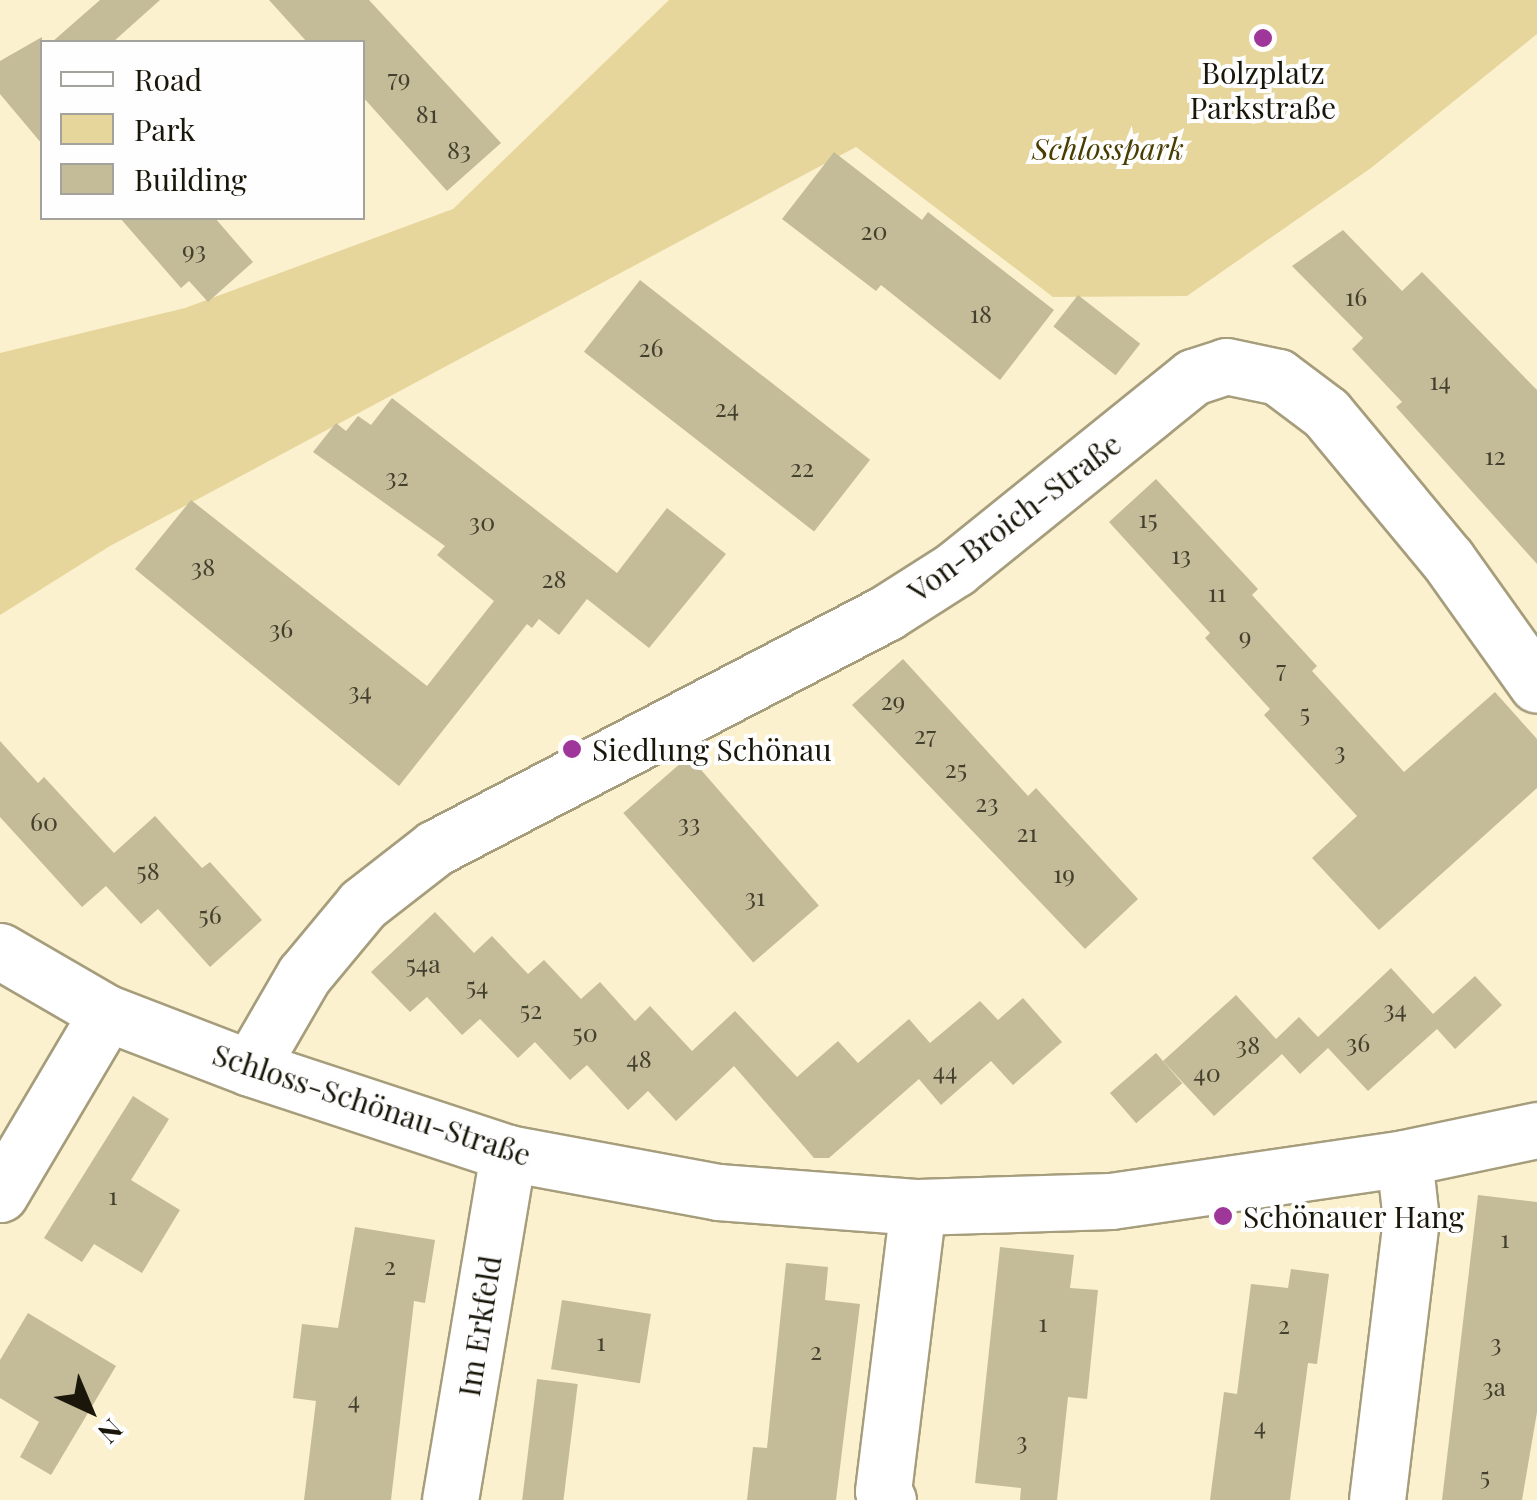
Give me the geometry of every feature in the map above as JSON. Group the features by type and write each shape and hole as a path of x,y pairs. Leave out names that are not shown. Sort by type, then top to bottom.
{"street":[{"name":"Von-Broich-Straße","path":"250,1068 304,975 364,904 435,848 886,613 955,570 1193,377 1226,366 1278,377 1326,413 1448,560 1537,685"},
{"name":"Schloss-Schönau-Straße","path":"0,951 106,1012 250,1068 508,1152 718,1192 918,1207 1110,1201 1404,1158 1537,1130"},
{"path":"0,1194 106,1012"},
{"name":"Im Erkfeld","path":"450,1500 508,1152"},
{"path":"1376,1500 1411,1220 1404,1158"},
{"path":"888,1500 883,1491 918,1207"}],"green space":[{"name":"Schlosspark","path":"669,0 1537,0 1537,34 1371,168 1187,296 1053,297 856,147 110,546 0,615 0,353 185,308 453,209"}],"building":[{"path":"100,0 160,0 115,40 54,40"},
{"path":"269,0 369,0 501,143 447,191 365,99 365,40 305,40"},
{"path":"42,37 40,142 0,94 0,61"},
{"path":"834,152 922,220 928,212 1054,310 1000,380 881,285 876,291 782,219"},
{"path":"122,220 217,220 253,262 208,302 189,281 181,288"},
{"path":"1343,230 1402,291 1422,272 1537,390 1537,564 1396,407 1402,402 1352,349 1363,338 1292,266"},
{"path":"640,280 870,460 814,531 584,352"},
{"path":"1078,295 1140,344 1116,375 1053,327"},
{"path":"392,398 617,573 667,508 726,554 649,648 587,599 559,635 539,619 532,628 527,624 399,786 135,569 191,500 427,686 494,601 437,555 445,546 313,452 336,423 346,431 358,416 371,425"},
{"path":"1156,479 1258,589 1252,595 1317,666 1312,671 1404,772 1495,692 1537,739 1537,788 1379,930 1312,858 1357,816 1264,715 1270,709 1205,638 1210,633 1109,522"},
{"path":"903,659 1028,796 1036,788 1138,899 1085,949 852,705"},
{"path":"0,741 38,783 44,777 114,853 155,816 202,868 210,862 262,920 210,967 158,909 141,924 106,886 82,907 0,817"},
{"path":"689,756 819,905 753,963 623,813"},
{"path":"435,912 474,953 492,936 528,974 544,960 581,999 600,982 635,1021 650,1006 692,1051 735,1011 797,1077 838,1041 858,1063 909,1019 930,1043 980,1001 998,1020 1023,998 1062,1042 1013,1085 991,1061 941,1105 919,1079 829,1158 814,1158 734,1066 676,1121 648,1091 628,1110 587,1065 570,1080 535,1042 518,1058 480,1019 462,1035 427,997 410,1012 371,972"},
{"path":"1391,968 1433,1014 1475,976 1502,1005 1455,1049 1437,1029 1368,1091 1328,1048 1300,1074 1282,1054 1214,1116 1163,1061 1236,995 1276,1039 1299,1017 1318,1037"},
{"path":"1156,1053 1182,1083 1136,1123 1110,1093"},
{"path":"133,1096 169,1119 131,1180 180,1210 142,1273 94,1244 82,1262 44,1238"},
{"path":"1478,1195 1537,1202 1537,1412 1522,1500 1442,1500"},
{"path":"355,1227 435,1240 425,1303 414,1301 391,1500 304,1500 316,1401 293,1398 302,1324 338,1328"},
{"path":"1000,1247 1074,1255 1070,1288 1098,1290 1087,1399 1068,1397 1057,1500 1020,1500 1021,1488 975,1483"},
{"path":"786,1263 828,1267 825,1300 860,1304 836,1500 747,1500 753,1447 767,1448"},
{"path":"1291,1269 1329,1274 1317,1364 1308,1363 1290,1500 1210,1500 1224,1392 1237,1394 1251,1284 1288,1288"},
{"path":"562,1300 651,1314 640,1383 551,1369"},
{"path":"28,1313 116,1366 51,1475 20,1457 39,1422 0,1398 0,1360"},
{"path":"537,1379 578,1384 563,1500 522,1500"}],"place":[{"name":"Bolzplatz Parkstraße","path":"1263,38"},
{"name":"Siedlung Schönau","path":"572,749"},
{"name":"Schönauer Hang","path":"1223,1216"}]}
